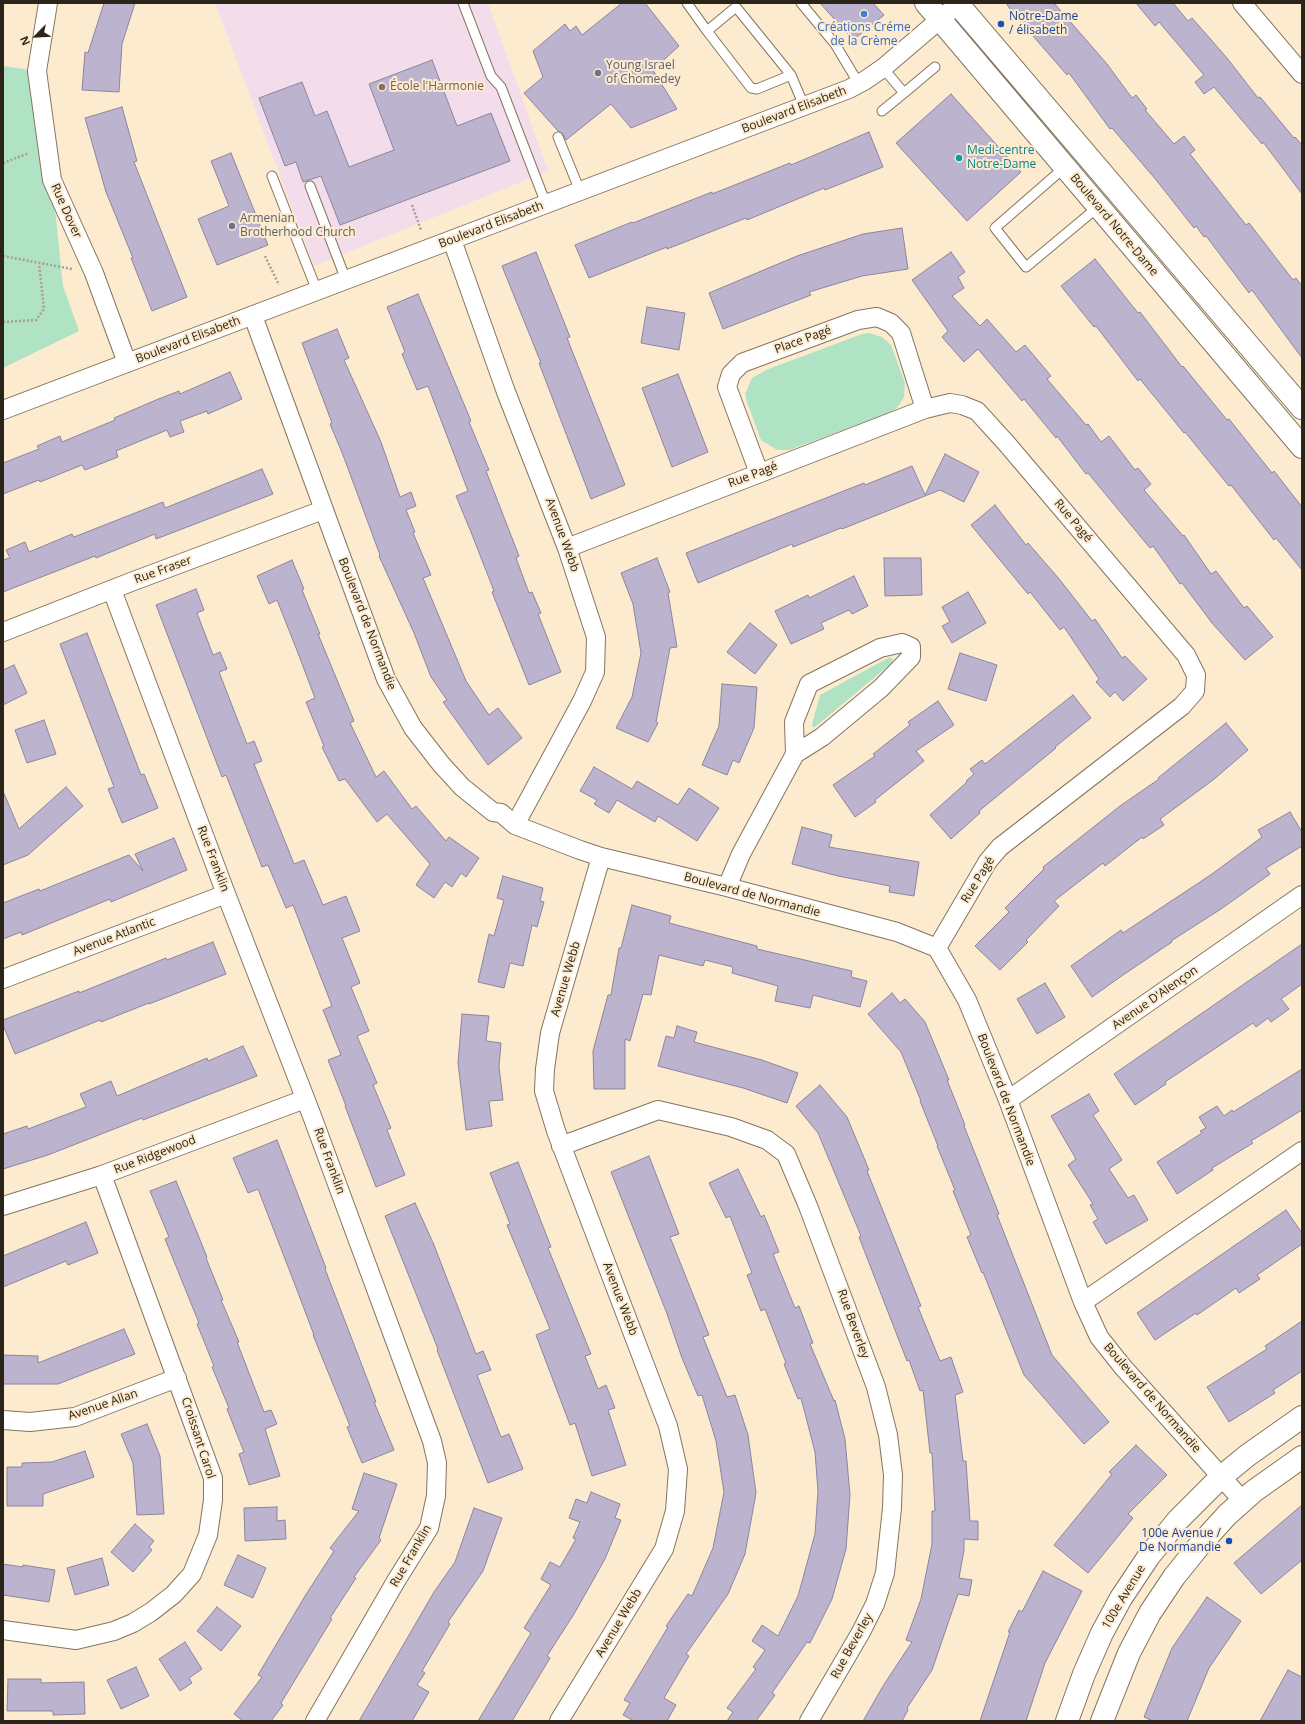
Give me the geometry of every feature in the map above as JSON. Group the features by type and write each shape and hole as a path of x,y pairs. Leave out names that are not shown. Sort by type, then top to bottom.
{"street":[{"name":"Rue Dover","path":"48,3 37,71 52,180 94,273 127,363"},
{"name":"Boulevard Notre-Dame","path":"926,3 1302,446"},
{"path":"1242,3 1302,74"},
{"name":"Boulevard Elisabeth","path":"3,410 859,84 883,68 958,4"},
{"name":"Boulevard Notre-Dame","path":"958,4 1302,408"},
{"name":"Avenue Webb","path":"452,240 506,392 568,548 596,637 595,672 582,702 515,825"},
{"name":"Boulevard de Normandie","path":"253,316 386,679 413,728 441,764 462,787 493,812 501,813 515,825 601,857 727,887 897,932 937,948 967,1000 1008,1100 1083,1302 1099,1337 1122,1366 1243,1501"},
{"name":"Place Pagé","path":"759,473 727,386 731,374 742,363 858,320 877,317 891,323 901,333 925,409"},
{"name":"Rue Pagé","path":"568,548 925,409 950,404 962,405 977,411 1186,655 1196,675 1194,691 1182,706 1000,847 988,861 937,948"},
{"name":"Rue Fraser","path":"3,632 324,510"},
{"name":"Rue Franklin","path":"112,590 305,1099 432,1441 437,1463 436,1496 429,1528 396,1581 314,1721"},
{"path":"727,887 741,854 795,754 822,737 881,688 911,657 911,647 902,643 880,648 809,684 794,722 795,754"},
{"name":"Avenue Webb","path":"561,1720 664,1549 675,1511 678,1469 668,1426 561,1146 544,1091 545,1069 550,1033 601,857"},
{"name":"Avenue Atlantic","path":"3,979 226,894"},
{"name":"Avenue D'Alençon","path":"1008,1100 1302,895"},
{"name":"Rue Ridgewood","path":"3,1206 102,1175 305,1099"},
{"name":"Rue Beverley","path":"561,1146 658,1110 724,1125 767,1140 786,1154 808,1206 876,1387 888,1435 893,1475 892,1508 885,1573 875,1604 861,1632 809,1721"},
{"path":"1083,1302 1302,1151"},
{"name":"Croissant Carol","path":"3,1630 76,1640 114,1631 133,1623 151,1612 174,1594 192,1574 208,1535 213,1500 213,1478 102,1175"},
{"name":"Avenue Allan","path":"3,1420 30,1422 75,1417 177,1378"},
{"name":"100e Avenue","path":"1067,1721 1094,1651 1121,1598 1149,1556 1178,1520 1221,1477 1248,1455 1302,1417"},
{"path":"1102,1721 1126,1659 1150,1612 1189,1557 1220,1523 1243,1501 1269,1480 1302,1457"}],"lane":[{"path":"463,3 491,76 501,87 546,204"},
{"path":"687,3 706,31 751,88 757,89 791,75"},
{"path":"801,3 835,44 859,84"},
{"path":"706,31 735,5 791,75 804,106"},
{"path":"883,68 904,92"},
{"path":"882,110 935,68"},
{"path":"558,137 580,191"},
{"path":"1065,167 995,228 1026,267 1098,207"},
{"path":"272,176 318,291"},
{"path":"310,186 346,280"}],"path":[{"path":"3,163 29,153"},
{"path":"412,204 421,230"},
{"path":"3,256 39,264 94,273"},
{"path":"265,256 279,285"},
{"path":"3,322 36,320 44,309 39,264"}],"shaded area":[{"name":"École l'Harmonie","path":"215,3 488,3 548,171 314,266"}],"green space":[{"path":"3,66 37,71 52,180 63,286 79,331 3,368"},
{"path":"869,333 882,337 891,345 905,383 904,397 897,408 889,413 789,450 777,450 761,440 745,394 752,378 766,370 862,334"},
{"path":"890,657 892,658 893,662 815,727 813,727 812,724 820,695"}],"building":[{"path":"104,3 135,3 122,44 119,92 82,90 85,52 88,53"},
{"name":"Young Israel of Chomedey","path":"622,3 645,3 679,46 653,70 677,109 631,128 611,104 566,140 562,133 558,131 524,93 543,77 533,51 565,24 570,31 576,26 582,35"},
{"path":"820,3 873,3 884,15 853,40"},
{"path":"1006,3 1054,3 1107,64 1132,98 1136,95 1147,109 1145,110 1174,144 1184,136 1195,150 1190,154 1246,225 1249,223 1293,280 1296,278 1302,286 1302,358 1252,290 1249,293 1206,236 1204,237 1196,226 1194,228 1157,181 1112,128 1110,129 1069,73 1067,75 1019,20 1018,21"},
{"path":"1136,3 1173,3 1188,21 1192,18 1227,58 1258,98 1260,97 1294,138 1295,137 1302,145 1302,194 1263,142 1262,144 1214,87 1204,94 1195,82 1204,75 1159,22 1155,26"},
{"path":"432,60 457,126 491,113 510,161 340,225 321,176 303,182 296,162 285,166 259,98 302,82 315,116 327,111 349,167 394,150 369,84"},
{"name":"Medi-centre Notre-Dame","path":"951,94 1021,172 967,221 896,143"},
{"path":"122,107 137,161 134,162 187,297 152,311 131,258 133,258 106,192 85,118"},
{"path":"869,132 883,167 825,190 824,188 747,220 746,218 667,249 667,247 589,278 575,245 790,163 791,165"},
{"path":"231,153 268,245 217,265 198,219 229,206 211,161"},
{"path":"902,228 908,269 862,276 809,292 811,295 723,329 709,293 797,256 863,234"},
{"path":"536,252 570,337 567,338 625,485 591,499 539,363 541,363 502,266"},
{"path":"951,252 965,272 958,277 964,288 952,296 980,326 987,319 1016,352 1025,345 1051,376 1047,379 1086,425 1088,424 1101,442 1109,436 1135,470 1138,468 1151,484 1144,490 1183,536 1184,535 1211,574 1216,571 1244,608 1247,606 1273,637 1245,660 1212,623 1182,583 1180,584 1153,546 1150,548 1088,473 1086,474 1057,436 1056,438 1024,399 1022,401 978,349 964,362 942,337 948,331 912,280"},
{"path":"1095,259 1138,313 1140,312 1182,367 1183,366 1227,420 1229,419 1272,473 1274,471 1302,507 1302,570 1276,538 1274,540 1231,485 1229,486 1140,379 1138,381 1096,326 1094,327 1061,286"},
{"path":"418,294 471,421 469,422 489,470 486,471 519,556 516,558 529,593 532,592 541,613 538,614 561,672 529,685 492,592 494,591 456,496 468,491 428,386 417,390 402,354 405,352 387,307"},
{"path":"647,307 685,313 679,350 641,343"},
{"path":"337,329 349,358 344,360 381,442 400,497 411,492 416,506 406,510 415,532 413,533 431,575 423,578 466,681 489,715 498,708 522,738 488,765 443,702 447,700 431,677 414,633 379,556 380,555 343,455 330,424 332,423 302,343"},
{"path":"230,372 242,399 208,414 207,411 180,421 184,432 170,437 167,430 116,451 118,457 85,470 82,465 40,482 39,480 3,494 3,463 39,449 37,446 60,436 62,442 115,420 114,418 156,400 179,391 180,394"},
{"path":"678,374 708,452 672,467 642,388"},
{"path":"945,454 979,472 964,502 940,490 793,547 792,544 698,583 686,553 864,483 865,485 912,466 925,495"},
{"path":"262,469 273,494 156,539 155,534 96,558 95,556 3,592 3,560 10,558 6,550 25,542 29,552 72,534 74,537 163,502 165,508"},
{"path":"995,505 1026,545 1028,543 1060,580 1092,621 1095,619 1122,658 1125,656 1147,679 1123,701 1115,692 1110,697 1096,682 1099,679 1064,627 1060,630 1030,592 1028,594 971,525"},
{"path":"657,558 670,592 668,593 677,647 670,648 656,722 658,723 648,742 616,728 632,697 641,653 633,604 621,573"},
{"path":"884,558 921,558 922,595 885,596"},
{"path":"292,560 304,589 302,590 320,634 318,634 354,721 350,723 376,777 384,771 412,809 416,806 446,841 449,837 479,858 466,877 461,873 452,887 445,882 434,898 416,885 430,864 387,814 377,822 345,779 339,781 322,747 324,746 306,702 315,698 298,653 277,600 269,604 257,576"},
{"path":"854,576 868,606 852,614 849,610 821,623 824,629 791,644 775,611 808,595 809,598"},
{"path":"196,589 204,610 197,613 213,655 220,652 227,669 219,672 247,744 254,741 262,761 254,764 294,864 304,860 323,905 346,896 360,931 342,938 360,983 351,987 369,1031 357,1036 377,1083 373,1085 391,1128 387,1130 405,1175 376,1187 328,1060 341,1055 323,1010 332,1006 293,905 286,908 268,865 262,867 226,775 222,777 156,605"},
{"path":"968,592 986,623 952,643 942,626 950,622 942,607"},
{"path":"750,623 777,645 755,674 727,652"},
{"path":"87,633 141,775 144,774 158,808 122,823 108,789 114,787 60,644"},
{"path":"960,653 997,665 986,701 948,689"},
{"path":"14,665 27,693 3,705 3,670"},
{"path":"722,684 757,687 754,728 739,763 733,760 727,775 702,765 719,726"},
{"path":"1073,695 1091,718 979,811 980,813 951,839 930,815 974,774 970,769 982,760 985,764"},
{"path":"938,701 954,725 916,751 924,761 875,800 876,802 855,817 833,785 875,756 873,754 910,725 908,722"},
{"path":"44,720 56,754 27,763 15,730"},
{"path":"1226,723 1248,750 1213,780 1160,819 1164,825 1143,839 1142,837 1105,866 1103,863 1054,901 1059,906 1026,940 1028,942 1000,970 975,946 1009,912 1005,908 1044,869 1043,867 1120,806 1159,779 1158,778"},
{"path":"594,767 632,789 637,781 678,805 689,788 719,808 697,841 658,816 655,822 617,800 609,813 594,804 597,800 580,791"},
{"path":"66,787 83,806 28,855 3,865 3,791 19,829"},
{"path":"1290,812 1302,832 1302,846 1266,868 1270,874 1092,997 1071,966 1121,930 1123,933 1212,874 1262,837 1258,830"},
{"path":"802,827 832,835 829,847 919,862 914,896 889,892 890,886 838,876 792,864"},
{"path":"174,838 187,870 111,902 110,899 22,935 21,932 3,939 3,903 39,889 40,891 129,855 143,871 135,854"},
{"path":"503,876 543,888 540,901 544,902 537,927 532,925 523,966 510,963 504,988 478,982 489,934 494,936 504,900 497,898"},
{"path":"632,905 671,916 669,923 757,946 757,949 852,971 851,977 867,981 860,1007 813,995 810,1008 775,1001 778,986 732,973 733,967 705,960 703,966 659,955 651,995 643,994 630,1041 625,1039 625,1089 594,1089 593,1051 608,995 611,995 619,948 621,948"},
{"path":"213,942 226,974 101,1022 100,1020 15,1054 3,1025 3,1020 79,991 79,993 166,958 167,960"},
{"path":"1302,944 1302,984 1281,999 1289,1009 1271,1022 1268,1018 1256,1027 1253,1023 1165,1082 1166,1084 1135,1105 1114,1074"},
{"path":"1045,983 1065,1017 1037,1034 1017,999"},
{"path":"892,993 900,1003 905,999 925,1022 949,1080 947,1080 965,1125 964,1126 999,1214 997,1215 1052,1355 1109,1422 1084,1444 1024,1375 983,1272 982,1273 967,1237 971,1235 953,1191 955,1190 901,1052 868,1014"},
{"path":"462,1014 489,1016 486,1041 501,1043 499,1067 503,1100 489,1101 492,1126 466,1130 458,1063"},
{"path":"677,1026 697,1032 694,1042 762,1060 798,1073 787,1103 743,1088 658,1066 666,1036 674,1038"},
{"path":"243,1046 257,1076 143,1120 142,1118 48,1155 3,1169 3,1134 27,1126 28,1129 86,1107 80,1094 111,1081 117,1096 207,1058 208,1061"},
{"path":"1302,1069 1302,1110 1251,1141 1253,1143 1212,1168 1213,1170 1177,1194 1157,1162 1202,1133 1200,1131 1206,1128 1199,1117 1217,1106 1224,1116 1232,1110 1233,1112"},
{"path":"820,1085 847,1117 921,1306 918,1307 940,1361 951,1357 963,1392 955,1395 963,1461 966,1461 970,1521 978,1521 978,1540 964,1539 964,1550 959,1578 972,1580 969,1596 958,1594 932,1670 907,1708 908,1710 902,1721 863,1721 883,1686 912,1642 906,1640 921,1599 932,1544 932,1511 935,1511 932,1453 930,1453 923,1390 920,1391 909,1360 907,1361 859,1237 861,1236 818,1133 796,1106"},
{"path":"1089,1094 1099,1111 1093,1115 1122,1160 1109,1169 1128,1198 1134,1195 1148,1220 1106,1244 1093,1222 1098,1219 1090,1205 1093,1204 1068,1165 1076,1159 1051,1116"},
{"path":"277,1140 376,1402 374,1402 394,1450 362,1463 347,1427 350,1426 313,1335 258,1189 248,1193 233,1158"},
{"path":"649,1156 679,1234 670,1237 709,1335 703,1337 727,1397 735,1395 748,1435 756,1493 745,1554 728,1594 686,1654 689,1656 664,1698 676,1705 667,1721 634,1721 623,1715 630,1703 624,1700 668,1627 666,1626 688,1594 692,1596 713,1548 724,1492 716,1441 702,1395 698,1396 682,1358 666,1311 611,1172"},
{"path":"518,1162 551,1247 548,1248 591,1354 585,1356 598,1389 606,1385 615,1408 608,1410 626,1465 592,1476 575,1423 570,1425 536,1335 550,1329 507,1225 510,1224 490,1173"},
{"path":"738,1169 761,1217 764,1215 779,1252 773,1254 795,1308 799,1306 813,1343 810,1344 834,1401 835,1400 845,1439 850,1495 846,1549 832,1599 810,1643 807,1642 772,1693 775,1695 756,1721 727,1721 733,1712 727,1708 756,1669 753,1667 765,1650 752,1641 762,1625 778,1636 798,1596 815,1534 818,1491 815,1452 801,1398 798,1399 765,1309 761,1311 747,1275 752,1273 730,1216 726,1218 709,1183"},
{"path":"176,1181 207,1257 206,1258 223,1300 221,1300 239,1342 237,1342 264,1412 271,1410 277,1424 265,1429 280,1476 249,1485 239,1454 244,1452 227,1409 229,1408 212,1367 214,1366 197,1324 199,1323 165,1239 169,1237 150,1191"},
{"path":"415,1203 434,1245 476,1354 483,1351 491,1370 477,1375 501,1437 509,1434 523,1469 488,1483 437,1350 438,1349 385,1216"},
{"path":"1286,1210 1302,1233 1302,1244 1257,1275 1260,1279 1239,1293 1236,1288 1197,1315 1196,1313 1155,1340 1137,1313"},
{"path":"86,1222 98,1253 68,1265 66,1261 3,1287 3,1256"},
{"path":"1302,1321 1302,1371 1273,1390 1275,1393 1229,1422 1207,1387 1267,1349 1265,1346"},
{"path":"124,1329 135,1354 58,1384 3,1384 3,1355 38,1356 38,1363"},
{"path":"147,1424 160,1456 164,1514 137,1515 133,1463 121,1434"},
{"path":"1136,1445 1167,1475 1128,1514 1133,1518 1088,1573 1054,1545 1112,1474 1109,1472"},
{"path":"85,1451 94,1477 43,1494 43,1506 7,1506 7,1467 22,1467 22,1463 52,1462"},
{"path":"364,1473 397,1484 379,1538 381,1540 354,1577 356,1578 330,1618 332,1619 281,1703 283,1705 271,1721 243,1721 234,1714 262,1677 258,1675 305,1596 334,1551 330,1548 359,1511 352,1509"},
{"path":"591,1492 620,1504 615,1518 621,1520 605,1559 574,1614 547,1656 550,1658 512,1721 478,1721 531,1633 524,1628 551,1585 541,1579 550,1562 560,1567 576,1539 573,1538 580,1522 569,1518 576,1499 587,1503"},
{"path":"1302,1505 1302,1560 1261,1594 1234,1563"},
{"path":"277,1507 277,1521 285,1520 286,1539 245,1541 244,1508"},
{"path":"474,1508 502,1518 483,1571 448,1622 450,1624 422,1671 425,1673 417,1685 429,1692 412,1721 359,1721 434,1592 455,1562"},
{"path":"135,1524 154,1541 149,1547 152,1550 133,1572 111,1552"},
{"path":"238,1555 266,1568 253,1598 224,1585"},
{"path":"102,1558 109,1585 75,1595 67,1568"},
{"path":"3,1564 23,1567 23,1565 55,1570 49,1602 3,1595"},
{"path":"1043,1571 1082,1591 1045,1663 1026,1721 980,1721 1010,1632 1008,1632 1019,1610 1022,1612"},
{"path":"1207,1597 1241,1621 1209,1668 1187,1721 1153,1721 1144,1717 1172,1648"},
{"path":"217,1607 241,1626 221,1651 197,1631"},
{"path":"185,1642 202,1669 189,1678 192,1683 180,1691 159,1659"},
{"path":"136,1667 149,1696 121,1709 107,1680"},
{"path":"1288,1670 1302,1677 1302,1721 1260,1721"},
{"path":"8,1679 41,1679 41,1683 84,1682 85,1714 53,1715 53,1711 7,1711"}],"place":[{"name":"Créations Créme de la Crème","path":"864,14"},
{"name":"Notre-Dame / élisabeth","path":"1001,24"},
{"name":"Young Israel of Chomedey","path":"598,73"},
{"name":"École l'Harmonie","path":"382,87"},
{"name":"Medi-centre Notre-Dame","path":"959,158"},
{"name":"Armenian Brotherhood Church","path":"232,226"},
{"name":"100e Avenue / De Normandie","path":"1229,1541"}]}
